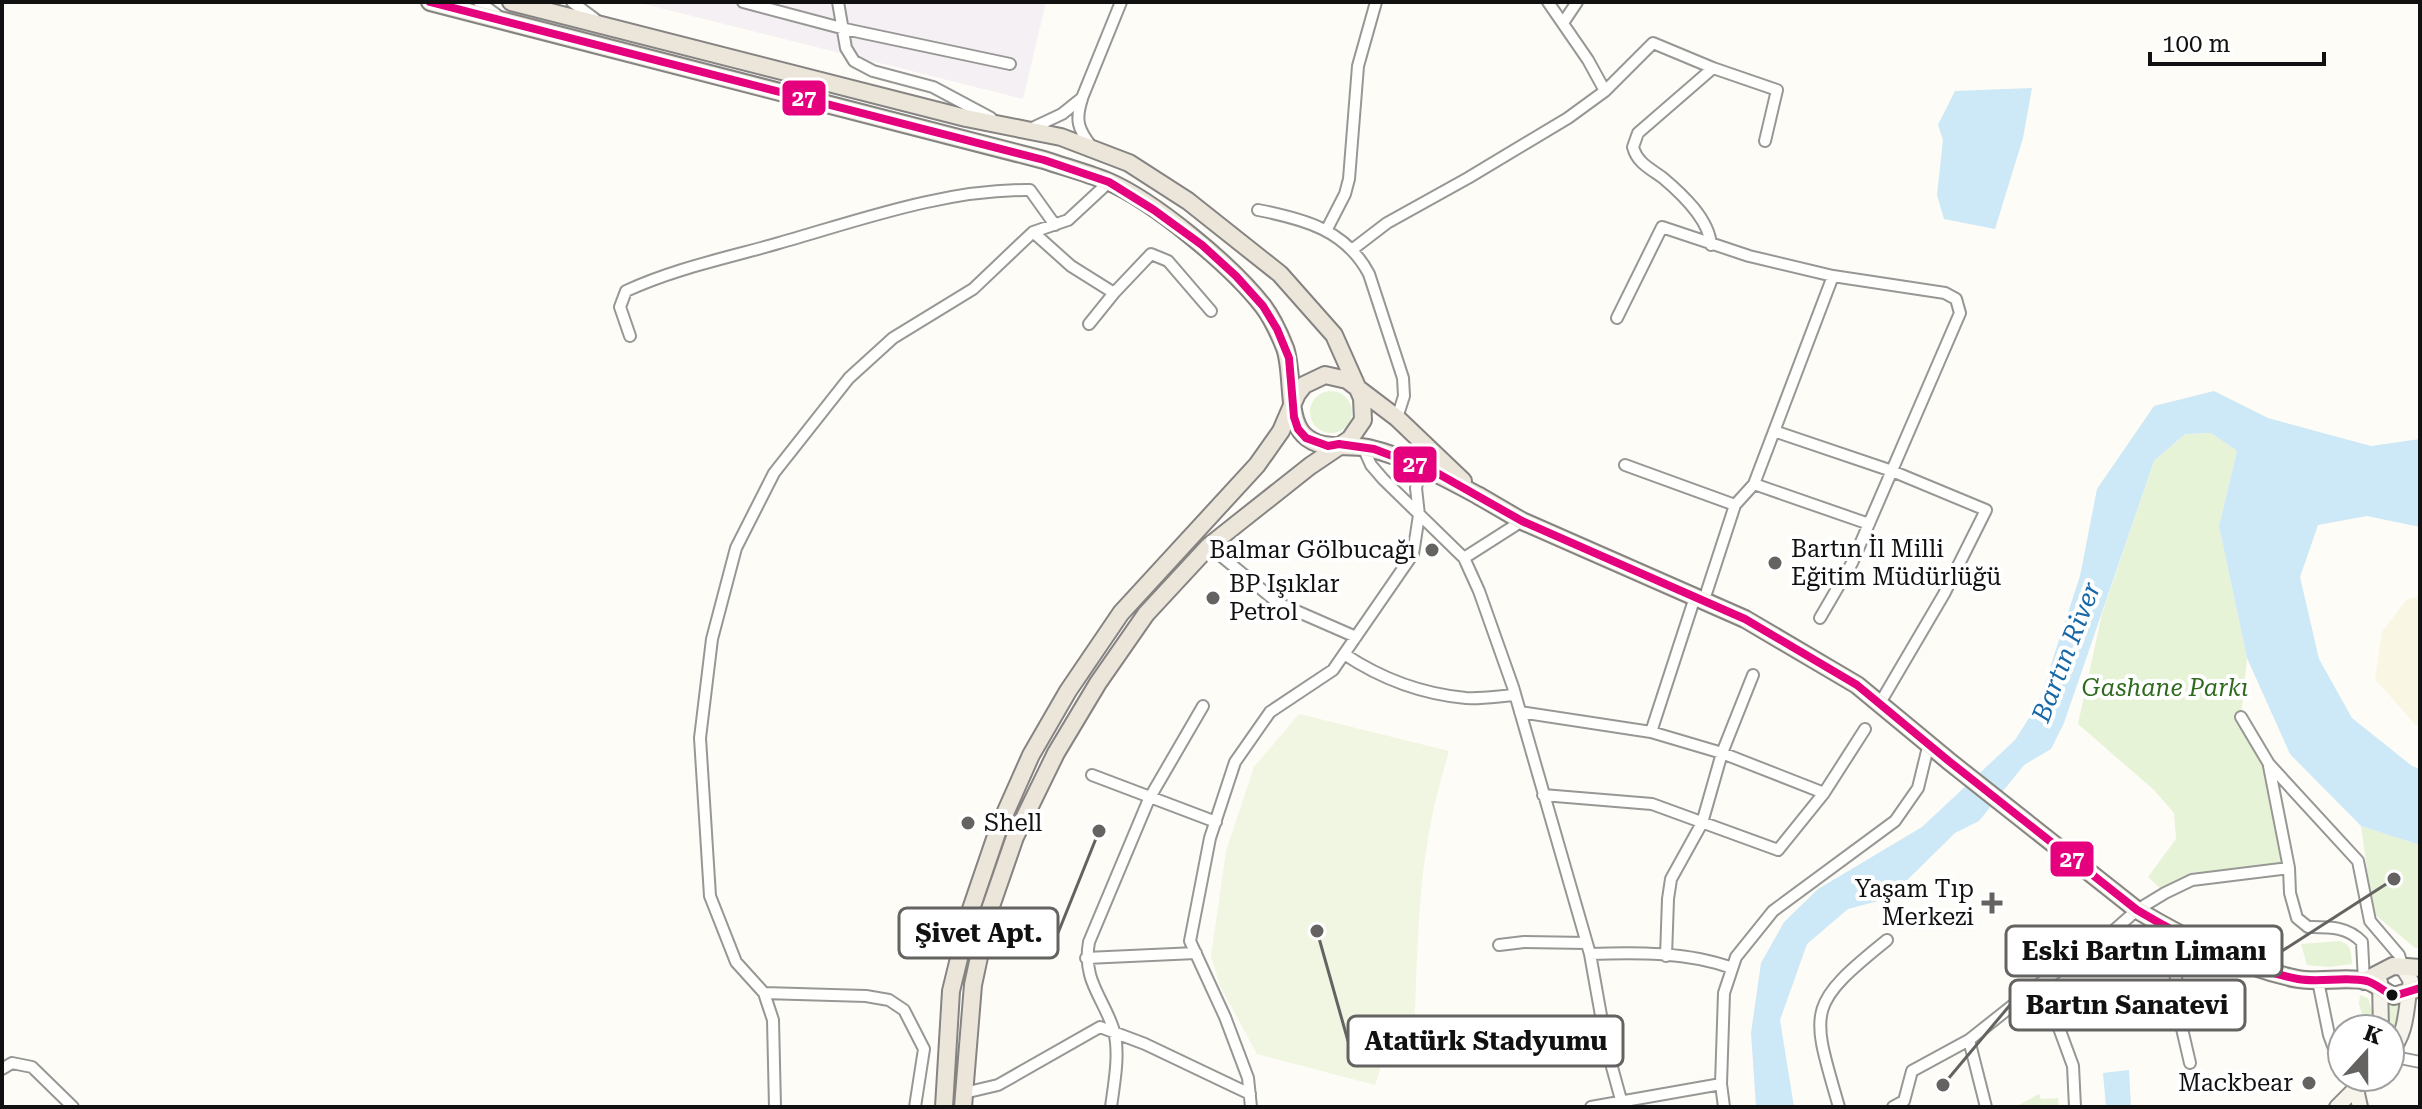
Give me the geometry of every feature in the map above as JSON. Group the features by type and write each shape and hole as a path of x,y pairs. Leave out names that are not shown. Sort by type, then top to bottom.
{"highway":[{"path":"511,2 966,118 1030,129 1129,163 1188,201 1280,274 1334,335 1364,409 1360,438"},
{"path":"440,3 1030,156 1109,182 1202,245 1263,306 1289,358 1294,417 1306,438 1328,446 1360,438 1419,472 1439,467"},
{"path":"944,1107 951,991 971,909 999,827 1031,755 1068,691 1121,613 1257,465 1281,431 1304,385 1325,375 1336,376 1356,388 1397,418 1439,467 1479,496"},
{"path":"964,1100 976,971 988,915 1015,837 1056,753 1098,683 1146,614 1209,546 1339,444"}],"main road":[{"path":"1479,496 1522,521 1745,619 1857,685 2137,910 2172,930 2267,970 2318,981 2364,981 2394,996 2414,989"},
{"path":"2364,981 2393,966 2412,968 2410,976 2414,989 2406,1021"},
{"path":"2381,1013 2380,979 2385,970"}],"street":[{"path":"479,2 509,22"},
{"path":"572,2 603,25"},
{"path":"743,2 845,29 1010,64"},
{"path":"838,2 846,48 854,61 873,71 933,87 1004,124"},
{"path":"1092,148 1080,131 1076,118 1121,2"},
{"path":"1327,229 1349,179 1358,66 1376,2"},
{"path":"1548,2 1605,91"},
{"path":"1563,23 1577,2"},
{"path":"1353,249 1387,223 1568,118 1605,91 1653,43 1777,90 1765,141"},
{"path":"1711,245 1707,227 1701,218 1675,189 1639,161 1633,147 1638,133 1713,68"},
{"path":"1030,129 1062,114 1082,98"},
{"path":"775,1107 773,1020 764,993 736,962 710,896 700,738 712,639 736,548 774,473 849,378 893,338 973,289 1033,232 1068,220 1109,182"},
{"path":"630,336 620,307 626,291 687,266 891,212 992,189 1030,190 1055,225"},
{"path":"1258,210 1327,229 1353,249 1369,274 1403,378 1404,396 1397,418"},
{"path":"1617,318 1662,227 1749,256 1833,276 1945,293 1956,299 1960,308 1892,471 1852,563 1820,618"},
{"path":"1033,232 1071,266 1114,293"},
{"path":"1089,324 1151,254 1168,261 1211,311"},
{"path":"1651,732 1735,505 1754,484 1833,276"},
{"path":"1774,431 1892,471 1986,510 1944,594 1880,703"},
{"path":"1360,438 1371,465 1383,479 1464,558 1479,591 1515,695 1588,948 1607,1049 1622,1104"},
{"path":"1625,465 1735,505"},
{"path":"1251,1107 1248,1078 1225,1017 1190,941 1216,822 1235,762 1270,712 1333,670 1413,554 1419,515 1416,488 1419,472"},
{"path":"1754,484 1869,524"},
{"path":"1464,558 1522,521"},
{"path":"1209,546 1278,603 1356,637"},
{"path":"1344,654 1374,674 1425,690 1467,698 1515,695"},
{"path":"1666,956 1671,879 1702,823 1722,753 1753,675"},
{"path":"1111,1107 1116,1048 1114,1031 1087,972 1089,942 1149,799 1203,706"},
{"path":"1520,712 1651,732 1722,753 1824,793"},
{"path":"2241,717 2269,764 2358,861 2370,921 2412,968"},
{"path":"1543,795 1652,804 1778,850 1824,793 1865,729"},
{"path":"1724,1107 1721,1084 1724,993 1736,957 1773,911 1895,821 1918,788 1929,743"},
{"path":"2269,764 2289,868 2290,893 2297,918 2303,925 2330,926 2354,934 2362,942 2364,981"},
{"path":"1092,775 1216,822"},
{"path":"1893,1107 1904,1101 1912,1071 1969,1040 2042,982 2103,940 2137,910 2192,880 2289,868"},
{"path":"2354,934 2370,921"},
{"path":"2172,930 2168,947 2190,1063"},
{"path":"1839,1107 1819,1038 1819,1013 1843,976 1887,940"},
{"path":"1499,945 1524,942 1588,948 1714,962 1732,968"},
{"path":"1086,958 1196,953"},
{"path":"2318,981 2326,1020"},
{"path":"2042,982 2073,1066 2075,1107"},
{"path":"764,993 866,996 889,1000 904,1010 924,1049 915,1107"},
{"path":"964,1100 998,1085 1100,1027 1250,1094"},
{"path":"1969,1040 1986,1107"},
{"path":"2,1069 12,1063 32,1067 73,1107"},
{"path":"1591,1107 1622,1104 1721,1084"}],"shaded area":[{"path":"636,2 1046,2 1023,99"},
{"path":"2420,596 2420,730 2375,679 2382,632 2407,599"}],"green space":[{"path":"1331,391 1346,397 1352,412 1346,427 1331,433 1316,427 1310,412 1316,397"},
{"name":"Gashane Parkı","path":"2211,433 2237,451 2219,526 2247,658 2241,717 2269,764 2289,868 2192,880 2165,893 2148,877 2176,839 2174,813 2154,790 2078,724 2102,614 2154,461 2185,434"},
{"path":"1299,714 1449,751 1423,869 1414,1028 1394,1025 1375,1085 1257,1054 1220,986 1211,956 1226,851 1254,767"},
{"path":"2361,826 2420,845 2420,948 2415,948 2373,913"},
{"path":"2340,941 2349,947 2352,964 2330,967 2307,965 2301,944"},
{"path":"2360,995 2368,998 2373,1013 2362,1013"},
{"path":"2384,1001 2404,1001 2403,1013 2386,1013"},
{"path":"2039,1094 2041,1099 2058,1098 2059,1107 2015,1107"}],"water":[{"path":"2032,88 2023,138 1995,229 1944,219 1937,195 1943,140 1938,125 1955,91"},
{"name":"Bartın River","path":"2214,391 2268,418 2371,446 2420,439 2420,527 2367,516 2318,525 2300,577 2319,659 2352,718 2420,769 2420,845 2361,826 2290,754 2247,658 2219,526 2237,451 2211,433 2185,434 2154,461 2064,723 2051,749 2024,765 1979,821 1955,833 1889,898 1848,909 1807,944 1780,1020 1794,1107 1756,1107 1751,1033 1761,963 1784,922 1818,889 1922,827 2015,740 2038,704 2080,576 2097,489 2154,406"},
{"path":"2129,1070 2131,1107 2106,1107 2103,1073"}],"transit line":[{"name":"27","path":"430,2 1044,160 1109,182 1202,245 1263,306 1289,358 1294,417 1298,429 1306,438 1328,446 1339,444 1374,449 1437,473 1522,521 1745,619 1857,685 2137,910 2195,942 2256,968 2298,979 2367,981 2394,996 2420,988"}],"place":[{"name":"Balmar Gölbucağı","path":"1432,550"},
{"name":"Bartın İl Milli Eğitim Müdürlüğü","path":"1775,563"},
{"name":"BP Işıklar Petrol","path":"1213,598"},
{"name":"Shell","path":"968,823"},
{"name":"Şivet Apt.","path":"1099,831"},
{"name":"Eski Bartın Limanı","path":"2394,879"},
{"name":"Yaşam Tıp Merkezi","path":"1992,903"},
{"name":"Atatürk Stadyumu","path":"1317,931"},
{"name":"Mackbear","path":"2309,1083"},
{"name":"Bartın Sanatevi","path":"1943,1085"}]}
